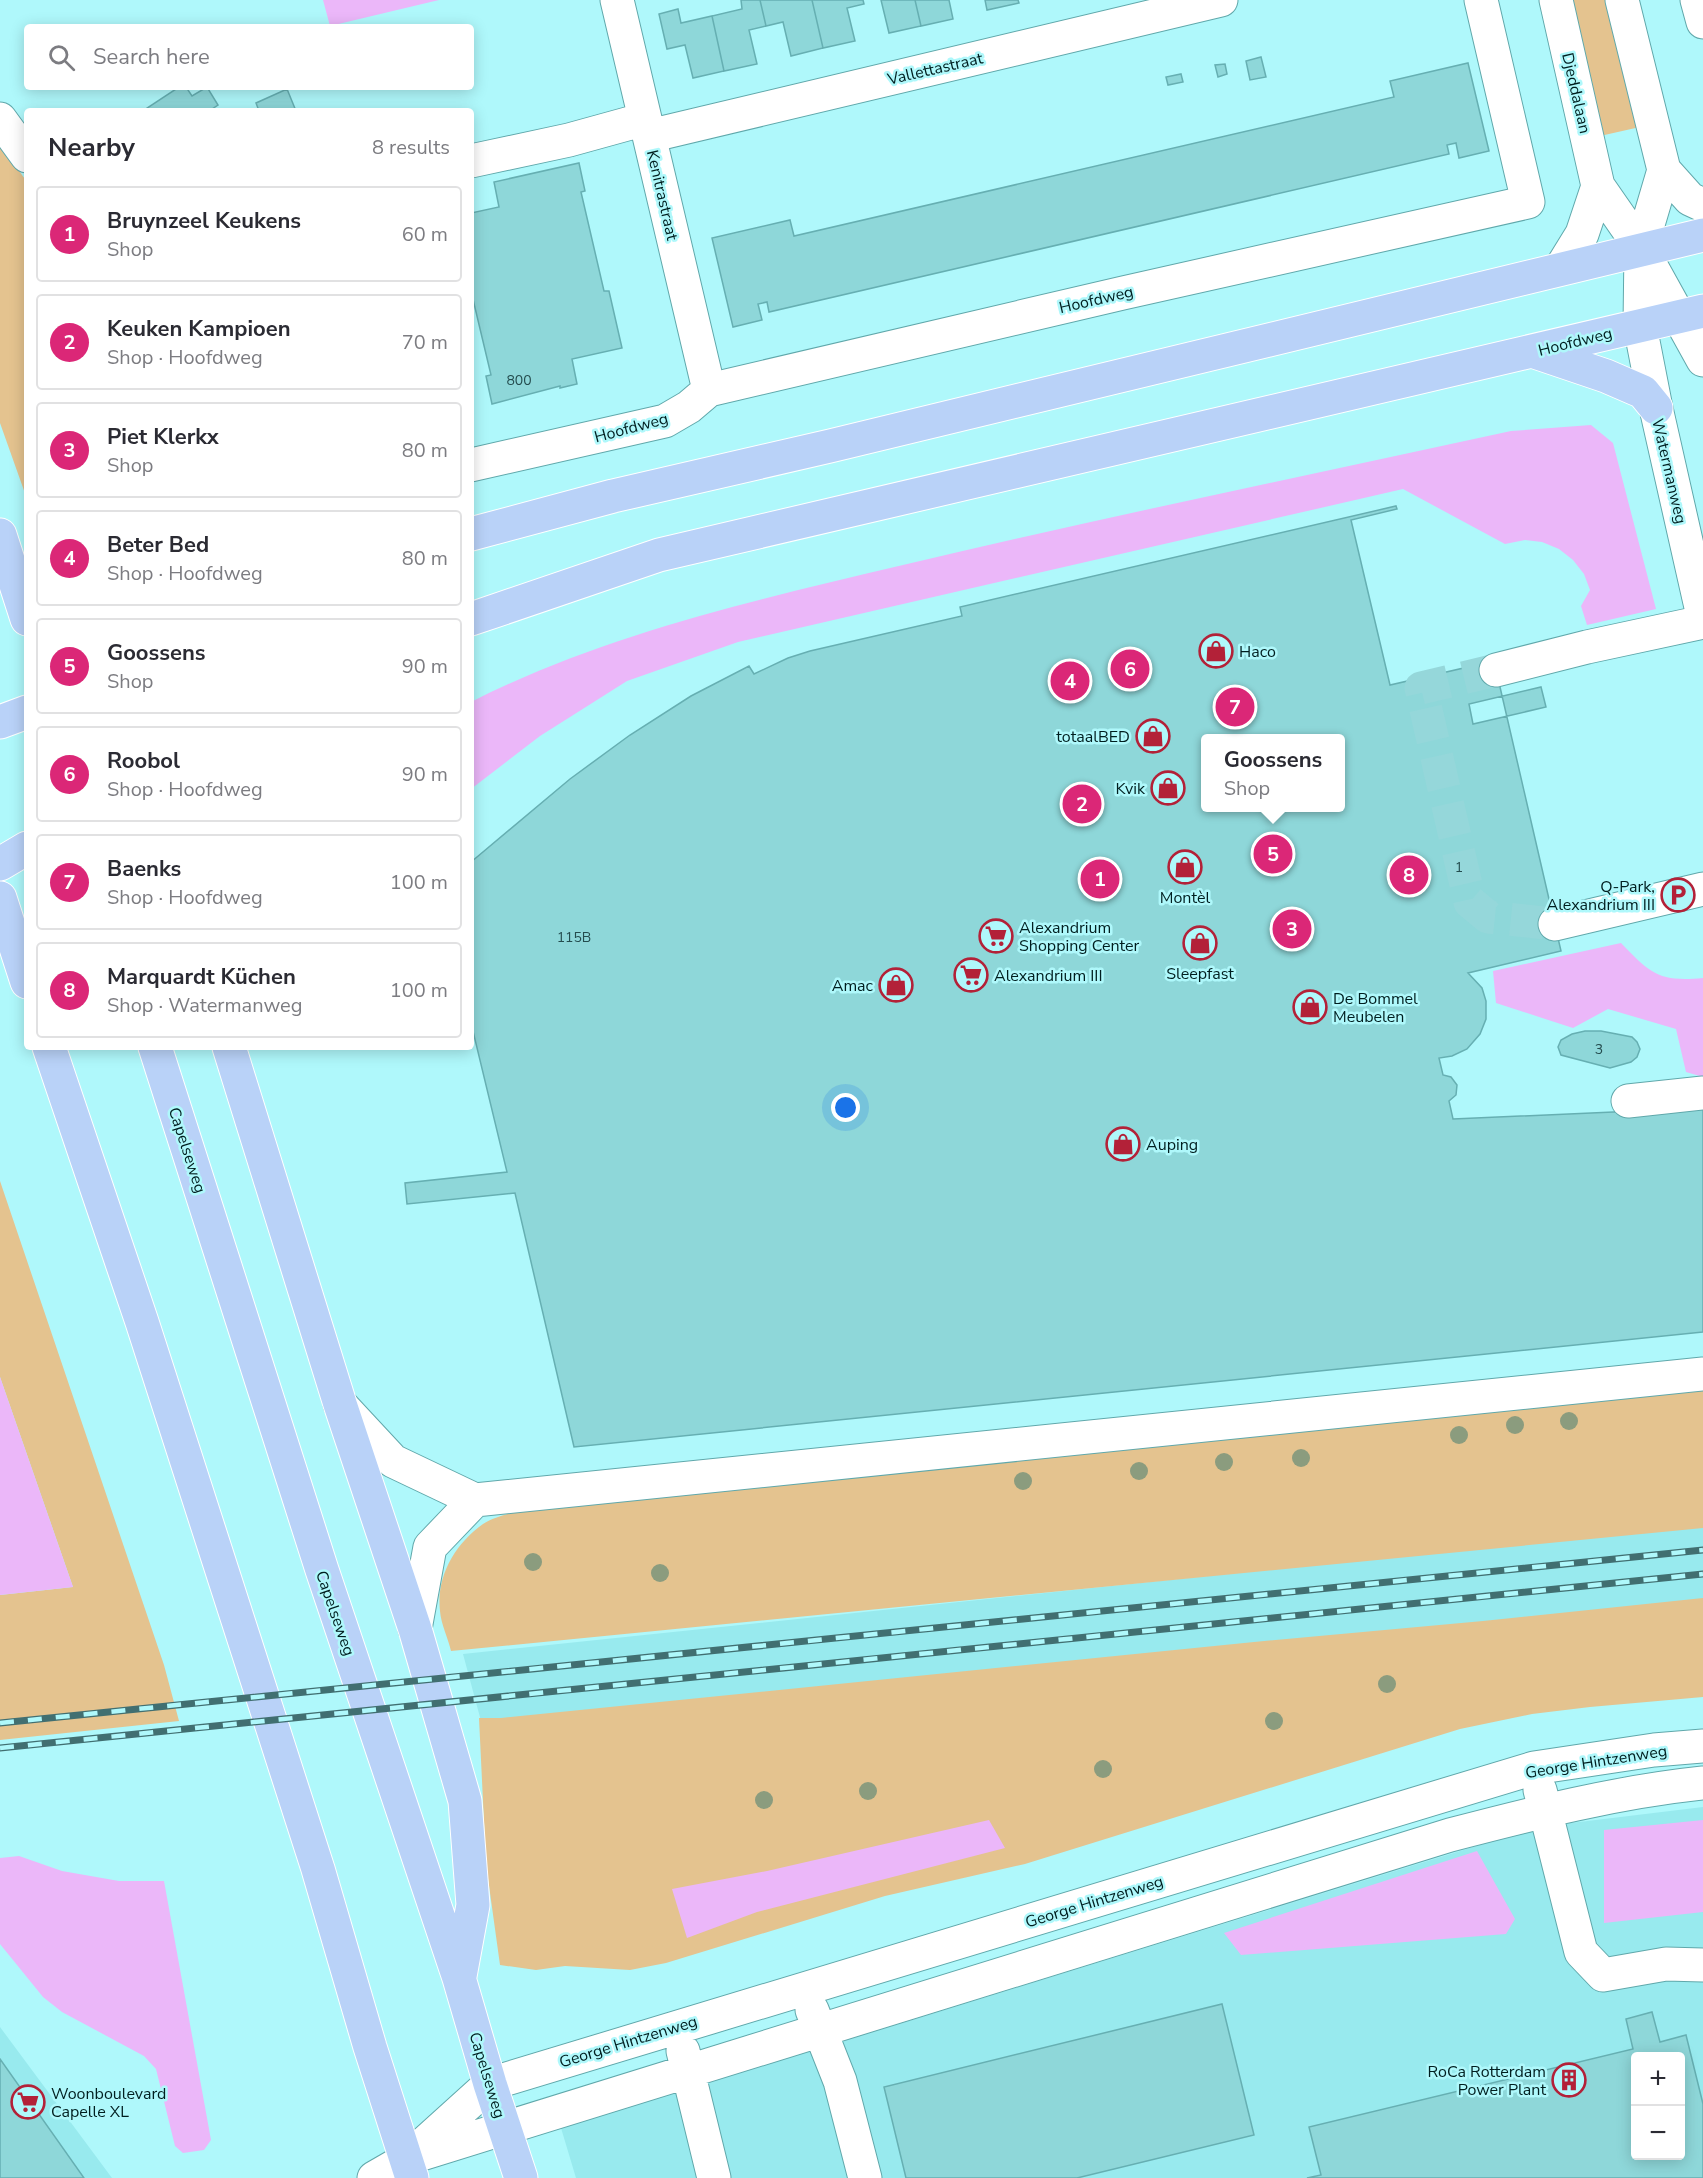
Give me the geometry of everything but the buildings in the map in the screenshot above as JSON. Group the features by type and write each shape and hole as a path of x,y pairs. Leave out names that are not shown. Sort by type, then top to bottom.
{"main road":[{"path":"474,533 613,496 830,446 1703,235"},
{"name":"Hoofdweg","path":"474,618 659,555 1691,314"},
{"path":"1535,352 1606,376 1643,392 1656,408"},
{"path":"0,535 24,610"},
{"path":"0,722 24,713"},
{"path":"0,864 24,850"},
{"path":"0,898 24,973"},
{"path":"0,991 24,992"},
{"path":"50,1050 142,1322 270,1726 318,1869 370,2047 410,2168"},
{"name":"Capelseweg","path":"156,1050 322,1570 459,1978 521,2178"},
{"path":"230,1050 340,1404 415,1629 465,1801 473,1905 459,1978"}],"street":[{"name":"Kenitrastraat","path":"617,0 709,390"},
{"name":"Vallettastraat","path":"474,160 569,140 647,127 1221,0"},
{"name":"Hoofdweg","path":"474,464 665,421 689,407 709,390 1135,290 1528,202 1481,0"},
{"name":"Djeddalaan","path":"1556,0 1598,186 1641,249 1691,314"},
{"path":"1622,0 1664,170 1690,200 1703,205"},
{"path":"1697,0 1703,22"},
{"path":"0,119 24,152"},
{"path":"1641,249 1664,170"},
{"path":"1561,268 1582,234 1598,186"},
{"name":"Watermanweg","path":"1641,249 1640,326 1703,616"},
{"path":"1691,314 1703,360"},
{"path":"1496,670 1587,647 1703,622"},
{"path":"1555,924 1703,890"},
{"path":"1628,1101 1702,1093"},
{"path":"340,1404 393,1461 475,1500 1703,1374"},
{"path":"415,1629 430,1547 475,1500"},
{"name":"George Hintzenweg","path":"490,2084 1534,1768 1654,1750 1703,1746"},
{"path":"1534,1768 1581,1952 1603,1976 1666,1964 1703,1965"},
{"path":"374,2178 410,2168 506,2129 1450,1835 1545,1810 1666,1787 1703,1783"},
{"path":"805,1988 840,2081 865,2178"},
{"path":"677,2027 714,2178"},
{"path":"410,2168 490,2084"}],"shaded area":[{"path":"323,0 439,0 338,24 329,24"},
{"path":"1569,0 1612,0 1640,127 1600,136"},
{"path":"0,144 24,178 24,491 0,423"},
{"path":"1591,425 1613,443 1656,609 1587,625 1581,606 1590,590 1584,574 1573,560 1559,549 1542,542 1525,540 1505,544 1403,489 738,642 627,681 540,736 474,787 474,701 575,656 683,621 793,591 1131,513 1511,431"},
{"path":"1621,943 1640,962 1657,974 1676,979 1703,978 1703,1077 1686,1072 1676,1029 1608,1009 1573,1028 1496,1003 1493,971"},
{"path":"0,1181 164,1665 179,1721 0,1740 0,1595 73,1587 0,1377"},
{"path":"0,1377 73,1587 0,1595"},
{"path":"1703,1389 1703,1528 451,1651 441,1616 441,1585 444,1573 456,1551 483,1524 514,1512"},
{"path":"1703,1524 1703,1601 481,1721 463,1654"},
{"path":"1703,1598 1703,1697 1532,1714 1460,1729 1025,1864 885,1896 666,1963 630,1970 565,1966 536,1970 500,1965 486,1864 479,1718 501,1718"},
{"path":"1703,1807 1703,2178 576,2178 561,2128 1538,1827"},
{"path":"989,1820 1005,1848 757,1912 687,1938 672,1889 767,1871"},
{"path":"1703,1820 1703,1912 1604,1923 1604,1830"},
{"path":"1477,1851 1515,1919 1506,1934 1241,1955 1224,1933"},
{"path":"19,1856 62,1871 119,1881 164,1881 211,2140 204,2150 183,2153 175,2146 156,2069 144,2056 62,2012 43,1997 0,1944 0,1858"},
{"name":"Woonboulevard Capelle XL","path":"0,2027 112,2178 0,2178"}],"tunnel":[{"path":"1496,670 1421,688 1470,902 1488,917 1555,924"}],"railway":[{"path":"0,1723 1703,1550"},
{"path":"0,1748 1703,1574"}],"place":[{"name":"Haco","path":"1216,651"},
{"name":"Roobol","path":"1130,669"},
{"name":"Beter Bed","path":"1070,681"},
{"name":"Baenks","path":"1235,707"},
{"name":"totaalBED","path":"1153,736"},
{"name":"Kvik","path":"1168,788"},
{"name":"Keuken Kampioen","path":"1082,804"},
{"name":"Goossens","path":"1273,854"},
{"name":"Montèl","path":"1185,867"},
{"name":"Marquardt Küchen","path":"1409,875"},
{"name":"Bruynzeel Keukens","path":"1100,879"},
{"name":"Q-Park, Alexandrium III","path":"1678,895"},
{"name":"Piet Klerkx","path":"1292,929"},
{"name":"Alexandrium Shopping Center","path":"996,936"},
{"name":"Sleepfast","path":"1200,943"},
{"name":"Alexandrium III","path":"971,975"},
{"name":"Amac","path":"896,985"},
{"name":"De Bommel Meubelen","path":"1310,1007"},
{"name":"Auping","path":"1123,1144"},
{"name":"RoCa Rotterdam Power Plant","path":"1569,2080"},
{"name":"Woonboulevard Capelle XL","path":"28,2102"}]}
